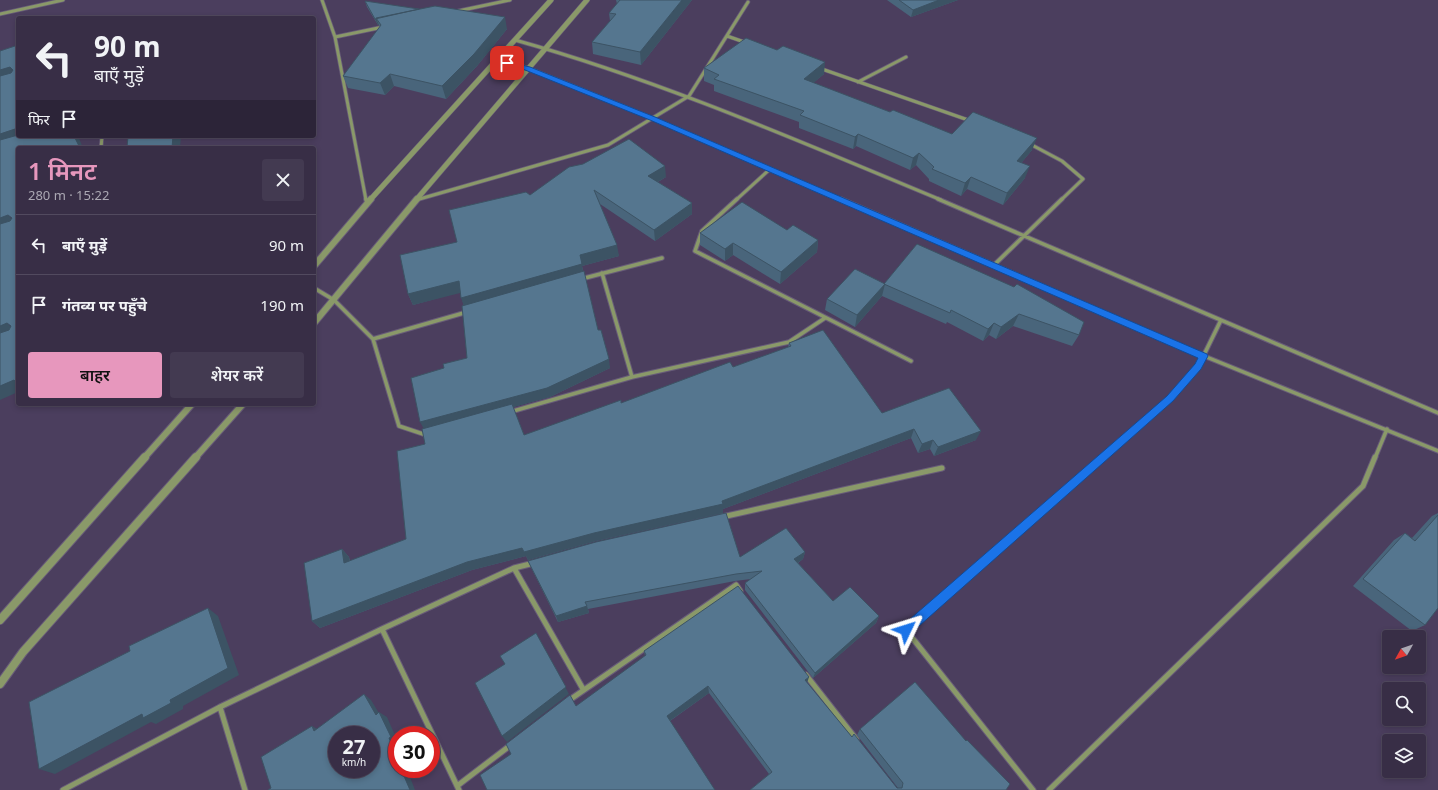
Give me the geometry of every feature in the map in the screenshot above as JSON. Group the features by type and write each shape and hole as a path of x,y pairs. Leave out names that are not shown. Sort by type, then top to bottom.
{"street":[{"path":"0,14 63,0"},
{"path":"322,0 335,37 367,204"},
{"path":"457,11 510,0"},
{"path":"316,264 367,204 551,0"},
{"path":"316,321 416,200 587,0"},
{"path":"416,200 608,145 689,96 748,2"},
{"path":"335,37 388,26"},
{"path":"727,36 749,43"},
{"path":"515,40 546,48 689,96 1026,236 1438,413"},
{"path":"858,82 906,57"},
{"path":"496,60 528,68 652,118 1204,356 1438,451"},
{"path":"814,66 979,124"},
{"path":"994,266 1082,179 1062,161 1023,141"},
{"path":"770,169 702,231 695,251 911,361"},
{"path":"579,280 662,258"},
{"path":"602,273 632,377"},
{"path":"316,289 334,300 373,339 400,426 427,435 435,433"},
{"path":"373,339 472,311"},
{"path":"503,414 632,377 789,342 826,318"},
{"path":"1033,790 906,630 1170,399 1198,367 1221,320"},
{"path":"0,620 190,406"},
{"path":"0,684 22,652 241,406"},
{"path":"1049,790 1363,486 1387,429"},
{"path":"720,518 942,468"},
{"path":"63,790 220,707 382,628 514,568 537,562"},
{"path":"514,568 583,689"},
{"path":"564,704 583,689 736,585 746,598"},
{"path":"382,628 458,788 514,742"},
{"path":"804,672 861,747"},
{"path":"220,707 245,790"}],"building":[{"path":"620,0 682,0 640,52 592,42 616,14 609,13"},
{"path":"899,0 939,0 913,10"},
{"path":"365,1 419,9 375,19"},
{"path":"435,6 505,17 474,54 442,86 390,74 380,83 343,76 381,25 376,18"},
{"path":"746,38 777,50 783,46 825,62 804,79 890,112 893,110 952,134 973,112 1037,138 1017,161 1030,166 1007,193 971,177 965,183 932,169 934,167 919,153 913,158 858,134 855,137 800,115 804,111 714,79 719,75 704,68"},
{"path":"16,46 16,129 0,134 0,76 11,73 13,70 10,67 0,70 0,51"},
{"path":"16,136 16,138 75,138 79,146 16,146 16,381 14,380 0,386 0,333 9,330 11,326 7,323 0,326 0,224 10,221 12,218 8,215 0,218 0,140"},
{"path":"128,138 173,138 172,146 127,146"},
{"path":"629,139 665,166 648,176 692,203 654,230 594,190 617,245 580,255 582,264 461,298 459,281 408,294 400,255 457,242 449,210 526,192 530,195 569,167 583,164"},
{"path":"742,202 787,230 793,225 818,240 781,272 733,243 725,249 700,233"},
{"path":"917,244 1014,287 1017,284 1084,322 1079,335 1019,314 1001,327 994,323 988,329 951,310 950,313 884,284"},
{"path":"855,269 885,284 857,315 827,299"},
{"path":"584,271 598,330 601,330 609,359 547,388 420,422 411,378 444,368 443,364 467,358 462,306"},
{"path":"823,330 882,413 949,388 981,431 938,447 933,440 922,444 914,429 722,501 723,504 594,533 524,552 522,548 467,562 312,621 304,563 342,549 344,563 406,539 397,451 425,444 422,429 512,404 524,435 621,400 621,403 730,362 733,367 791,346 789,343"},
{"path":"726,513 740,557 786,528 805,552 794,559 833,601 850,587 879,616 815,673 745,583 762,571 736,574 585,602 587,606 556,616 528,561 596,542"},
{"path":"1438,515 1438,608 1425,625 1363,579 1405,533 1415,541"},
{"path":"738,586 809,677 805,680 852,737 854,734 897,788 902,788 903,783 860,729 915,682 966,741 967,740 1010,784 1006,790 750,790 772,772 708,686 667,716 715,790 487,790 480,775 511,754 506,744 570,695 576,706 646,655 644,651"},
{"path":"208,608 228,668 170,700 171,703 143,718 142,714 39,769 29,702 130,651 129,646"},
{"path":"536,633 566,687 502,736 475,683 505,664 500,656"},
{"path":"364,694 376,715 379,712 388,731 388,778 405,778 410,790 268,790 271,788 261,757 312,726 314,731"}],"route":[{"path":"507,63 528,68 652,118 1204,356 1198,367 1170,399 906,630"}]}
